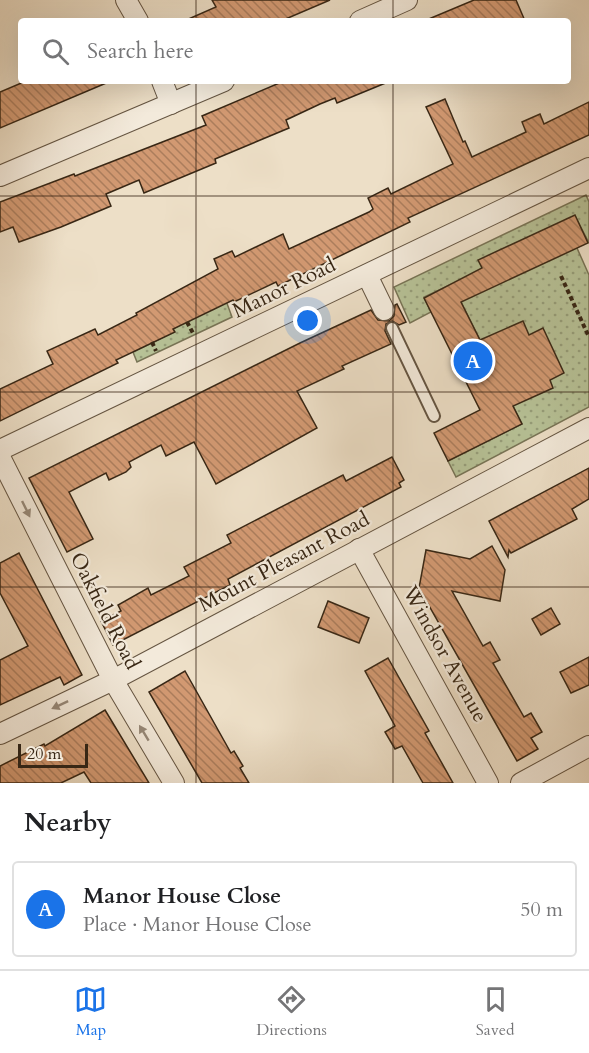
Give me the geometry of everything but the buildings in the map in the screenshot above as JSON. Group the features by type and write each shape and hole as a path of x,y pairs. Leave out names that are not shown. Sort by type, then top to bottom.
{"street":[{"path":"126,0 136,18"},
{"path":"367,18 407,0"},
{"path":"163,84 171,104"},
{"path":"0,176 217,84"},
{"name":"Manor Road","path":"0,450 589,168"},
{"path":"367,275 384,310"},
{"name":"Mount Pleasant Road","path":"0,734 113,680 589,428"},
{"name":"Oakfield Road","path":"0,457 113,680 174,783"},
{"name":"Windsor Avenue","path":"359,549 488,783"},
{"path":"521,783 589,746"}],"lane":[{"path":"392,328 434,416"}],"path":[{"path":"561,276 589,337"}],"green space":[{"path":"586,195 589,202 589,243 575,216 577,248 589,275 589,407 456,477 448,461 522,424 452,284 424,297 431,312 410,323 394,287"},
{"path":"225,298 232,317 137,362 133,352 174,332 173,329"}],"place":[{"name":"Manor House Close","path":"473,361"}]}
